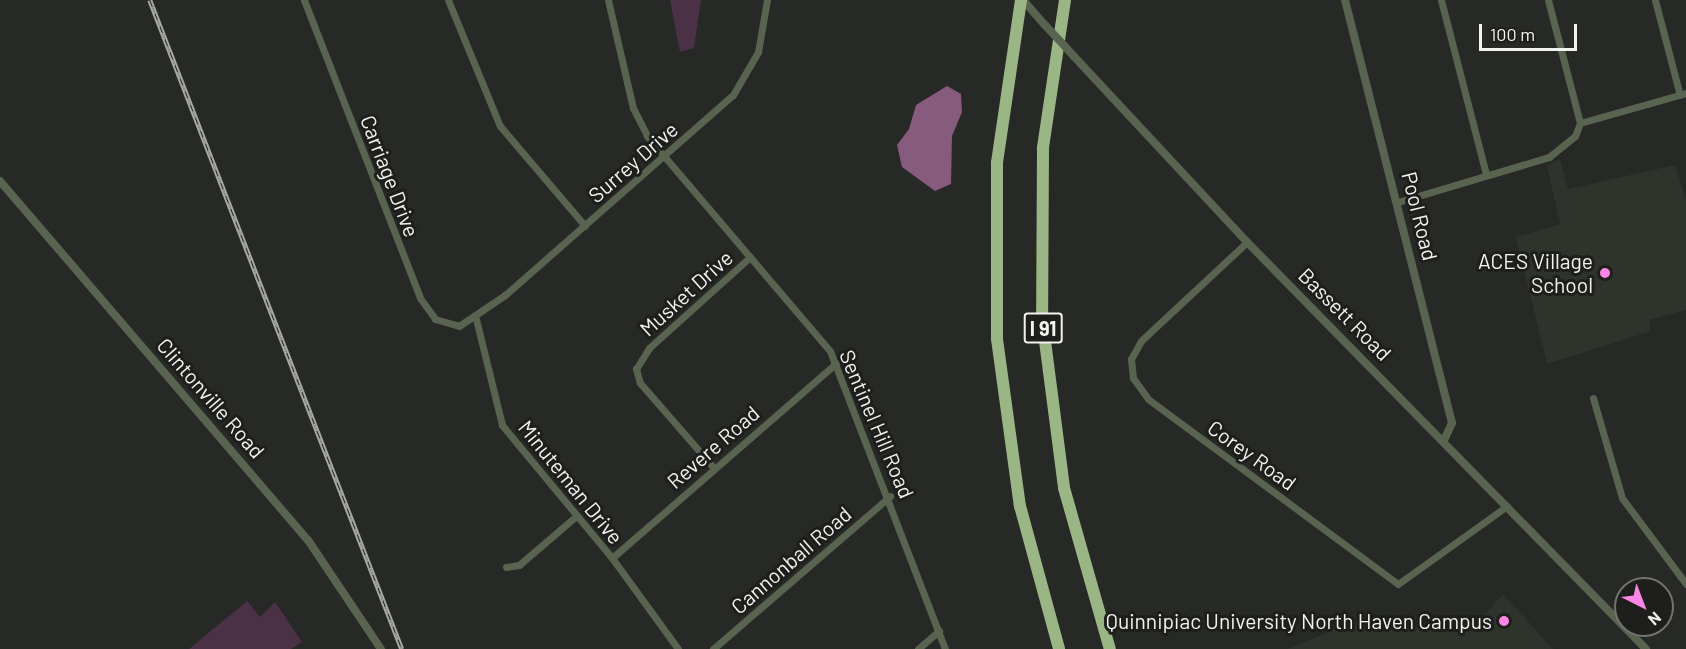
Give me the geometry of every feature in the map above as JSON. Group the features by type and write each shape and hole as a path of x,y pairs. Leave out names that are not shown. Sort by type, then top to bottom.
{"highway":[{"name":"I 91","path":"1022,0 997,171 997,339 1020,506 1059,649"},
{"name":"I 91","path":"1065,0 1043,148 1042,318 1064,488 1110,649"}],"street":[{"name":"Carriage Drive","path":"304,0 424,307 450,326 476,319"},
{"path":"448,0 500,126 585,226"},
{"name":"Sentinel Hill Road","path":"608,0 636,117 663,157 750,257 836,363 891,496 945,649"},
{"name":"Surrey Drive","path":"476,319 663,157 746,79 761,43 767,0"},
{"name":"Bassett Road","path":"1022,0 1247,242 1647,649"},
{"name":"Pool Road","path":"1345,0 1398,202 1452,423 1444,440"},
{"path":"1441,0 1486,174"},
{"path":"1398,202 1549,157 1575,136 1580,123 1548,0"},
{"path":"1580,123 1683,94 1655,0"},
{"name":"Clintonville Road","path":"0,181 308,540 381,649"},
{"name":"Corey Road","path":"1247,242 1141,341 1131,359 1133,378 1148,399 1398,584 1507,506"},
{"name":"Musket Drive","path":"714,468 640,383 636,369 649,348 750,257"},
{"name":"Minuteman Drive","path":"476,319 502,424 575,517 612,558 678,649"},
{"name":"Revere Road","path":"612,558 836,363"},
{"path":"1593,398 1622,498 1686,584"},
{"name":"Cannonball Road","path":"713,649 891,496"},
{"path":"506,567 519,565 575,517"},
{"path":"918,649 939,631"}],"shaded area":[{"path":"670,0 701,0 694,48 680,52"},
{"path":"947,86 961,94 962,112 952,136 951,184 935,191 902,167 897,145 909,129 916,105"},
{"name":"ACES Village School","path":"1560,159 1568,189 1675,165 1686,200 1686,310 1649,320 1651,331 1547,364 1516,237 1560,224 1547,166"},
{"name":"Quinnipiac University North Haven Campus","path":"1503,594 1553,649 1287,649 1351,623 1470,632"},
{"path":"247,601 260,617 275,602 302,642 291,649 189,649"}],"railway":[{"path":"150,0 402,649"}],"place":[{"name":"ACES Village School","path":"1605,273"},
{"name":"Quinnipiac University North Haven Campus","path":"1504,621"}]}
